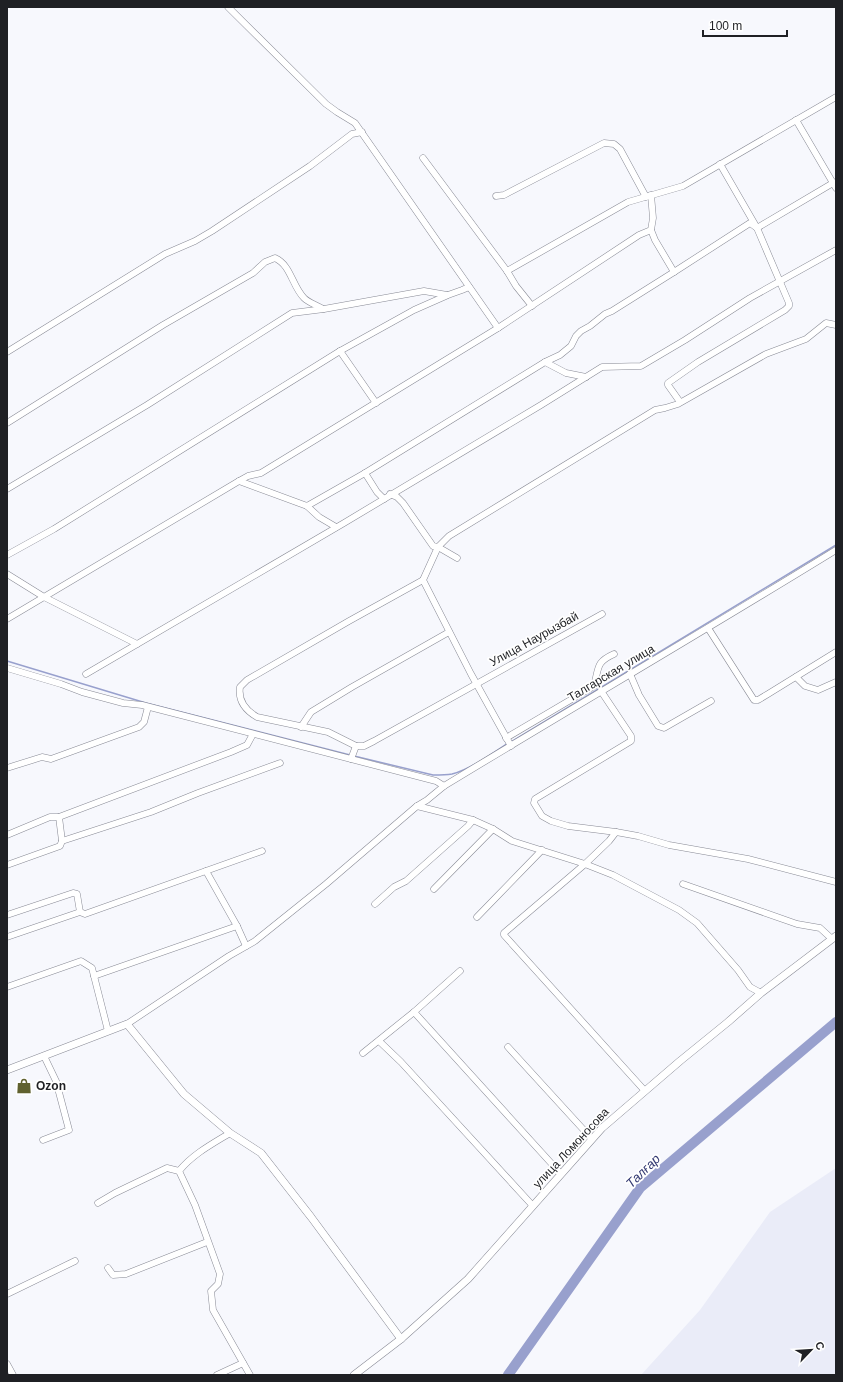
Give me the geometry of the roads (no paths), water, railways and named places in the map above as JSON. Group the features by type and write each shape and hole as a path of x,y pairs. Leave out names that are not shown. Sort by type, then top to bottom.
{"main road":[{"name":"улица Ломоносова","path":"354,1375 401,1339 468,1279 602,1128 761,993 834,937"},
{"path":"7,1070 127,1024 184,1094 230,1133 261,1153 311,1217 401,1339"}],"street":[{"path":"228,7 326,104 355,123 498,328"},
{"path":"507,271 628,202 683,186 836,97"},
{"path":"756,228 835,184 796,120"},
{"path":"7,352 165,254 195,241 212,231 303,170 352,134 362,132"},
{"path":"496,196 504,195 604,143 614,144 620,149 648,196 653,218 651,230 655,240 674,272"},
{"path":"423,158 532,306"},
{"path":"680,402 668,383 698,362 789,306 756,228 720,164"},
{"path":"307,506 365,473 545,362 560,355 571,346 576,336 581,331 605,314 750,223 756,228"},
{"path":"7,619 239,481 248,476 261,474 498,328 638,236 651,230"},
{"path":"86,674 384,499 602,367 641,366 686,340 750,298 836,250"},
{"path":"7,423 163,325 253,273 265,262 274,258 282,261 303,297 309,302 324,309"},
{"path":"7,555 54,529 340,351 414,310 462,290 468,286"},
{"path":"7,489 147,405 292,313 324,309 424,291 448,295"},
{"path":"352,757 356,746 328,732 257,717 249,712 238,695 240,687 247,680 423,580 438,547 449,536 655,410 680,402 766,354 806,339 826,323 836,325"},
{"path":"340,351 376,403"},
{"path":"545,362 566,373 586,377"},
{"path":"365,473 377,492 384,499"},
{"path":"239,481 307,506 319,517 336,527"},
{"path":"390,494 403,502 433,546 438,547 457,558"},
{"name":"Талгарская улица","path":"127,1024 229,956 255,941 326,884 417,806 509,742 602,691 836,550"},
{"path":"7,574 44,597 137,644"},
{"path":"423,580 476,683 509,742 594,686 600,662 614,654"},
{"name":"Улица Наурызбай","path":"356,746 364,746 602,614"},
{"path":"708,628 754,700 758,700 836,652"},
{"path":"301,727 311,712 449,632"},
{"path":"7,668 61,684 82,692 123,703 148,707 253,734 352,757 436,781 444,786"},
{"path":"630,674 639,695 658,726 661,728 664,728 711,701"},
{"path":"796,677 805,686 818,690 836,682"},
{"path":"602,691 631,736 631,741 535,799 534,801 542,816 551,821 568,826 638,836 669,845 748,859 836,882"},
{"path":"7,768 42,756 51,759 139,727 144,722 148,707"},
{"path":"7,835 50,816 59,817 231,752 247,745 253,734"},
{"path":"62,841 151,812 205,790 280,763"},
{"path":"417,806 473,820 493,829 512,841 585,864 613,875 679,910 697,923 738,970 750,987 761,993"},
{"path":"7,865 60,846 62,841 59,817"},
{"path":"375,904 394,887 406,881 473,820"},
{"path":"434,889 493,829"},
{"path":"616,832 609,841 585,864 504,933 504,935 645,1091"},
{"path":"477,917 542,850"},
{"path":"7,937 80,912 85,914 262,851"},
{"path":"206,871 237,926 246,946"},
{"path":"684,884 797,924 820,928 834,937"},
{"path":"7,915 73,893 77,894 80,912"},
{"path":"94,976 237,926"},
{"path":"7,987 81,961 92,968 108,1031"},
{"path":"363,1053 414,1012 460,971"},
{"path":"414,1012 561,1174"},
{"path":"379,1041 401,1062 533,1206"},
{"path":"508,1047 592,1139"},
{"path":"43,1140 69,1130 56,1081 44,1056"},
{"path":"179,1171 200,1151 230,1133"},
{"path":"98,1203 115,1193 167,1168 179,1171"},
{"path":"179,1171 195,1205 207,1242 220,1274 218,1284 211,1291 213,1310 250,1375"},
{"path":"108,1268 113,1274 126,1274 207,1242"},
{"path":"7,1294 74,1261"},
{"path":"217,1375 243,1363"},
{"path":"7,1364 13,1375"}],"waterway":[{"path":"511,742 836,545"},
{"path":"7,661 146,703 350,755"},
{"path":"354,756 433,775 447,775 459,772 473,765 508,743"},
{"name":"Талғар","path":"508,1375 640,1188 836,1022"}],"place":[{"name":"Ozon","path":"24,1086"}]}
